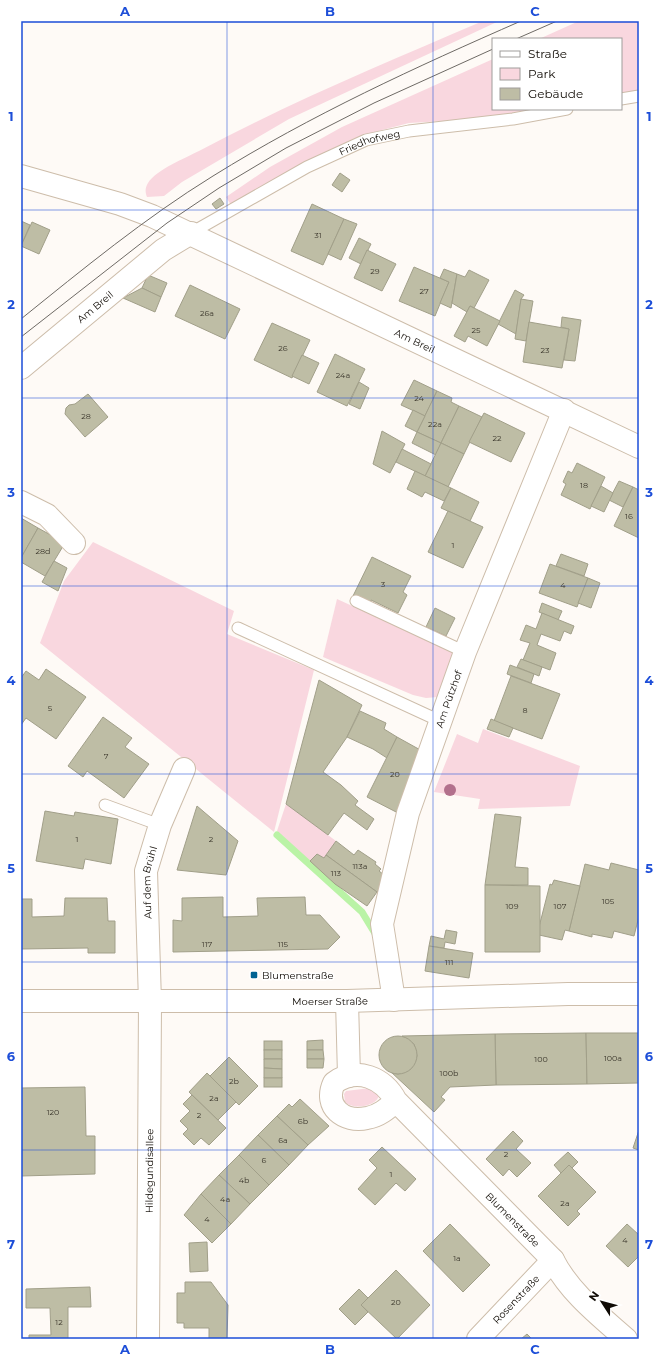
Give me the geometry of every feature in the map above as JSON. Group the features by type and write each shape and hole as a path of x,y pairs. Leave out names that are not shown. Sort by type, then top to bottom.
{"street":[{"name":"Am Breil","path":"21,176 120,204 191,233 639,447"},
{"name":"Am Breil","path":"21,368 163,250 191,233"},
{"name":"Am Pützhof","path":"394,1000 382,924 397,844 465,652 564,410"},
{"path":"21,502 47,515 74,543"},
{"name":"Auf dem Brühl","path":"150,1002 146,871 160,825 184,769"},
{"name":"Moerser Straße","path":"21,1001 347,1001 568,994 639,994"},
{"path":"347,1001 349,1076 334,1083 331,1090 334,1107 346,1117 355,1120 368,1118 384,1112 396,1100"},
{"name":"Hildegundisallee","path":"148,1339 150,1002"},
{"name":"Blumenstraße","path":"349,1076 371,1077 381,1082 390,1090 396,1100 554,1260 562,1276 602,1318 626,1339"},
{"name":"Rosenstraße","path":"478,1339 554,1260"}],"lane":[{"path":"622,99 639,96"},
{"name":"Friedhofweg","path":"191,233 307,167 366,140 409,131 513,119 562,110"},
{"path":"356,601 465,652"},
{"path":"238,628 440,720"},
{"path":"105,805 160,825"}],"green space":[{"path":"483,21 499,21 289,119 182,182 164,196 147,197 146,188 152,178 164,169 179,161 304,99"},
{"path":"579,21 639,21 639,90 622,93 622,38 541,38"},
{"path":"492,59 492,110 529,110 480,119 409,123 367,134 231,205 226,197 270,167 342,127"},
{"path":"93,542 234,611 227,634 314,670 274,832 40,643 64,581"},
{"path":"337,599 457,654 438,697 426,698 413,695 323,657"},
{"path":"483,729 580,766 570,806 478,809 480,799 434,792 457,734 478,743"},
{"path":"286,804 336,841 324,858 317,854 310,861 277,831"},
{"path":"370,1088 379,1095 374,1102 369,1105 353,1106 345,1102 344,1094 346,1091"}],"building":[{"path":"340,173 350,180 342,192 332,185"},
{"path":"220,198 224,204 216,209 212,204"},
{"path":"312,204 344,219 323,265 291,251"},
{"path":"344,219 357,224 341,260 328,254"},
{"path":"21,221 30,225 21,246"},
{"path":"32,222 50,230 39,254 21,246"},
{"path":"359,238 371,244 361,264 349,258"},
{"path":"367,250 396,264 382,291 354,278"},
{"path":"414,267 449,282 435,316 399,301"},
{"path":"444,269 457,274 451,308 440,303 449,282 440,278"},
{"path":"469,270 489,280 474,308 470,306 467,312 452,303 457,274 465,277"},
{"path":"148,275 167,283 161,297 142,288"},
{"path":"190,285 240,309 225,339 175,316"},
{"path":"142,288 161,297 155,312 123,298"},
{"path":"515,290 524,295 521,299 516,334 498,324"},
{"path":"521,299 533,301 526,341 515,339"},
{"path":"470,306 500,321 487,346 468,336 465,342 454,336"},
{"path":"562,317 581,320 575,361 564,360 569,329 561,327"},
{"path":"529,322 569,329 562,368 523,362"},
{"path":"272,323 310,340 292,378 254,360"},
{"path":"335,354 365,369 347,406 317,392"},
{"path":"302,355 319,363 309,384 292,376"},
{"path":"414,380 437,391 425,416 401,405"},
{"path":"359,382 369,388 360,409 349,404"},
{"path":"437,391 452,398 451,402 459,406 441,443 417,432"},
{"path":"88,394 108,417 85,437 65,414 66,408 69,405 75,404"},
{"path":"459,406 482,417 464,454 441,443"},
{"path":"413,410 425,416 417,432 405,426"},
{"path":"484,413 525,433 511,462 469,442"},
{"path":"382,431 405,444 390,473 373,464"},
{"path":"417,432 441,443 436,455 412,443"},
{"path":"441,443 464,454 448,487 425,476"},
{"path":"402,449 431,464 425,476 396,462"},
{"path":"577,463 605,477 590,509 561,495 566,484 563,482 568,471 572,473"},
{"path":"415,471 451,488 444,501 425,492 422,497 407,489"},
{"path":"619,481 633,487 623,507 609,500"},
{"path":"601,486 613,493 604,512 591,506"},
{"path":"633,487 639,490 639,538 614,526"},
{"path":"451,488 479,502 470,521 441,508"},
{"path":"448,511 483,527 463,568 428,552"},
{"path":"21,518 38,528 21,558"},
{"path":"38,528 65,543 45,576 21,562 21,558"},
{"path":"561,554 588,564 584,576 556,566"},
{"path":"372,557 411,576 403,592 407,595 398,613 371,600 369,603 353,596"},
{"path":"54,561 67,568 58,591 42,582"},
{"path":"550,564 588,578 577,607 539,593"},
{"path":"588,578 600,583 591,608 578,603"},
{"path":"542,603 562,611 558,620 539,612"},
{"path":"435,608 455,618 446,636 426,627"},
{"path":"542,613 574,626 571,634 564,631 560,641 541,634 537,645 556,653 550,670 523,660 530,643 520,640 526,625 536,629"},
{"path":"521,659 542,667 539,676 517,667"},
{"path":"510,665 534,674 531,683 507,674"},
{"path":"46,669 86,697 56,739 26,718 21,725 21,678 26,671 39,680"},
{"path":"511,676 560,694 542,739 494,721"},
{"path":"319,680 362,705 347,737 323,772 341,785 358,801 355,805 374,819 367,830 344,813 328,835 286,804"},
{"path":"360,711 386,723 384,729 397,737 387,758 373,749 347,737"},
{"path":"103,717 132,738 125,747 149,764 124,798 87,771 83,777 68,766"},
{"path":"491,719 513,728 509,737 487,729"},
{"path":"397,737 424,752 400,814 367,797"},
{"path":"197,806 238,841 226,875 177,870"},
{"path":"45,811 74,816 75,812 118,819 111,864 85,859 83,869 36,861"},
{"path":"495,814 521,817 515,867 528,868 528,885 485,885"},
{"path":"336,841 354,855 358,850 376,862 375,864 381,869 379,871 388,878 377,892 326,855"},
{"path":"317,854 324,858 326,855 377,892 367,906 335,884 310,861"},
{"path":"611,863 639,870 639,916 634,936 614,931 612,938 592,934 592,937 569,931 585,864 609,870"},
{"path":"554,880 580,886 569,931 565,930 562,940 539,935 539,927 550,884 552,885"},
{"path":"485,885 540,886 540,952 485,952"},
{"path":"223,897 223,917 258,916 257,898 305,897 306,915 320,915 340,937 328,949 173,952 173,920 182,921 182,898"},
{"path":"65,898 107,898 108,921 115,921 115,953 88,953 88,948 21,949 21,899 32,899 32,917 64,916"},
{"path":"446,930 457,932 455,944 445,942 444,948 429,946 431,936 444,939"},
{"path":"429,946 473,953 469,978 425,971"},
{"path":"586,1033 587,1084 496,1085 495,1034"},
{"path":"586,1033 639,1033 639,1083 587,1084"},
{"path":"495,1034 496,1085 450,1087 441,1097 445,1100 434,1112 391,1072 398,1074 411,1069 417,1056 414,1044 402,1036"},
{"path":"398,1036 411,1042 417,1055 411,1068 398,1074 385,1068 379,1055 385,1042"},
{"path":"323,1040 323,1050 307,1050 307,1041"},
{"path":"264,1041 282,1041 282,1050 264,1050"},
{"path":"264,1050 282,1050 282,1059 264,1059"},
{"path":"307,1050 323,1050 324,1059 307,1059"},
{"path":"229,1057 258,1086 239,1105 210,1076"},
{"path":"264,1059 282,1059 282,1069 264,1068"},
{"path":"307,1059 324,1059 323,1068 307,1068"},
{"path":"264,1068 282,1069 282,1078 264,1078"},
{"path":"207,1073 236,1102 218,1120 189,1092"},
{"path":"264,1078 282,1078 282,1087 264,1087"},
{"path":"85,1087 86,1136 95,1136 95,1174 21,1176 21,1088"},
{"path":"192,1095 226,1128 209,1145 201,1138 194,1145 183,1134 188,1129 180,1121 190,1111 183,1104"},
{"path":"300,1099 329,1126 308,1145 277,1116 289,1104 292,1107"},
{"path":"277,1116 308,1145 289,1165 258,1135"},
{"path":"639,1130 639,1150 633,1148"},
{"path":"513,1131 523,1141 516,1149 531,1163 517,1177 509,1169 503,1176 486,1159"},
{"path":"258,1135 289,1165 269,1185 239,1155"},
{"path":"382,1147 416,1179 405,1191 396,1183 375,1205 358,1189 377,1168 369,1160"},
{"path":"568,1152 578,1162 572,1168 569,1165 561,1173 554,1165"},
{"path":"239,1155 269,1185 250,1204 219,1175"},
{"path":"569,1165 596,1192 577,1211 580,1214 568,1226 538,1196"},
{"path":"219,1175 250,1204 231,1224 201,1194"},
{"path":"201,1194 231,1224 212,1243 184,1215"},
{"path":"450,1224 490,1265 463,1292 423,1251"},
{"path":"627,1224 639,1235 639,1256 628,1267 606,1246"},
{"path":"207,1242 208,1271 190,1272 189,1243"},
{"path":"396,1270 430,1305 397,1339 361,1305"},
{"path":"185,1282 211,1282 228,1305 227,1339 209,1339 209,1328 184,1328 184,1323 177,1323 177,1293 185,1293"},
{"path":"90,1287 91,1307 68,1307 68,1339 29,1339 29,1335 51,1335 50,1308 26,1308 26,1289"},
{"path":"359,1289 368,1298 361,1305 368,1312 355,1325 339,1309"},
{"path":"527,1334 532,1339 521,1339"}],"waterway":[{"path":"277,835 362,912 376,935"}],"tram line":[{"path":"21,319 91,263 163,209 213,176 326,112 403,74 521,21"},
{"path":"518,38 557,21"},
{"path":"21,337 167,223 219,188 286,148 374,103 492,49"}],"place":[{"name":"Blumenstraße","path":"254,975"}]}
